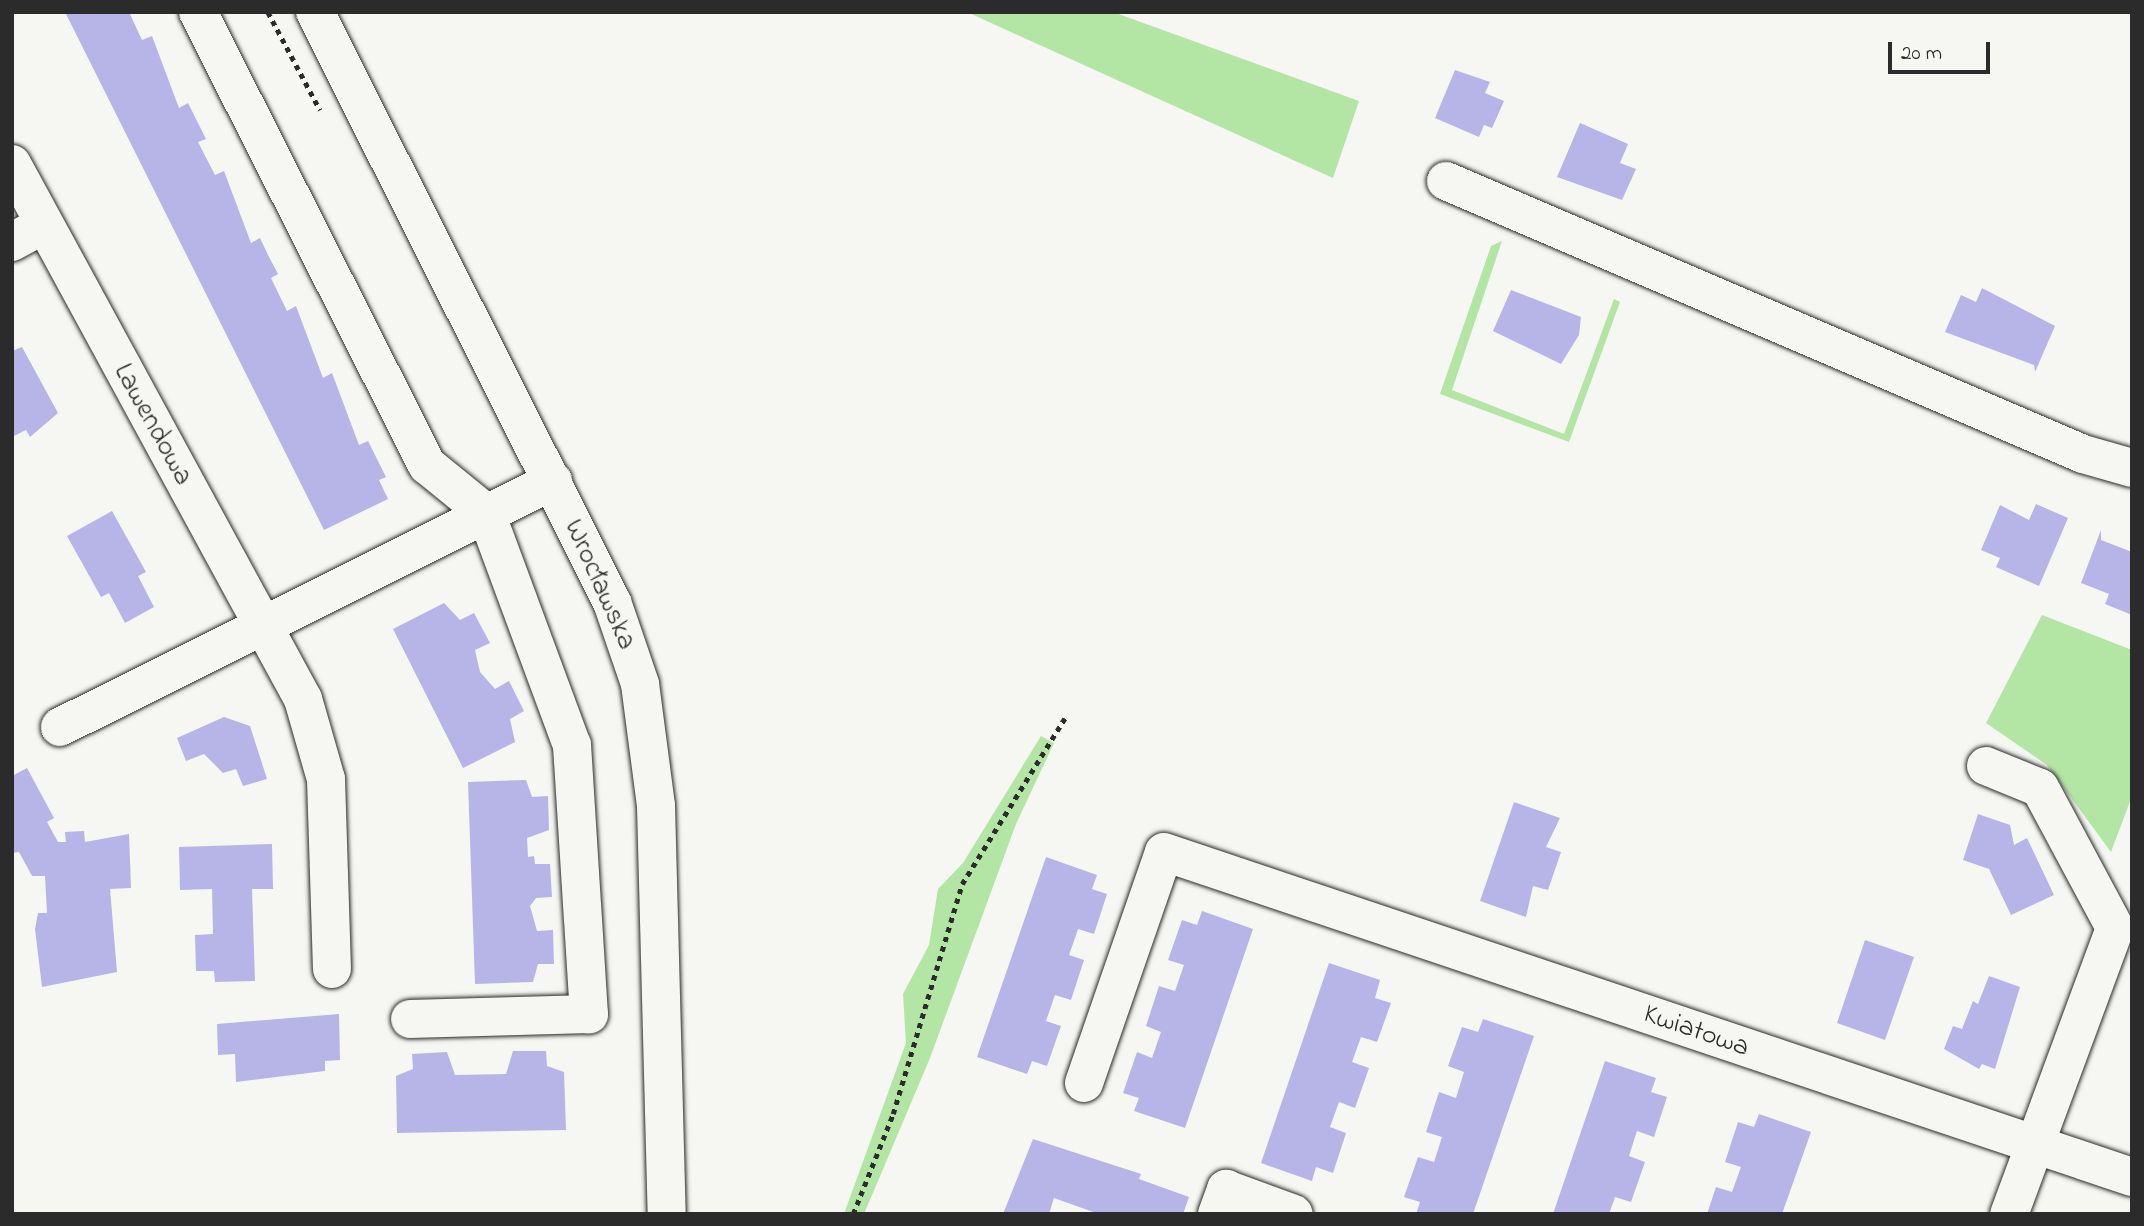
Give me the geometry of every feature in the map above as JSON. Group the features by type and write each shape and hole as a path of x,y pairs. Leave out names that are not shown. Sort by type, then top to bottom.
{"street":[{"path":"198,12 427,465 486,513 572,745 589,1014 410,1019"},
{"name":"Wrocławska","path":"315,12 612,602 640,684 656,806 667,1214"},
{"name":"Lawendowa","path":"12,164 28,233 303,699 326,779 332,970"},
{"path":"1446,181 2083,454 2132,468"},
{"path":"60,727 261,624 553,481"},
{"path":"1986,766 2040,788 2115,928 2008,1214"},
{"name":"Kwiatowa","path":"1084,1083 1164,852 2034,1147 2132,1177"},
{"path":"1217,1214 1226,1189 1294,1214"}],"path":[{"path":"853,1214 893,1114 962,884 1065,718"}],"green space":[{"path":"967,12 1113,12 1359,101 1333,178"},
{"path":"1502,241 1452,390 1564,434 1614,299 1620,302 1569,442 1440,394 1491,246"},
{"path":"2042,615 2132,650 2132,796 2111,852 2047,765 1986,723"},
{"path":"1041,736 1054,743 1016,824 930,1058 864,1214 844,1214 906,1043 903,994 929,945 938,889 963,863"}],"building":[{"path":"65,12 129,12 142,40 152,36 179,108 188,103 206,139 198,142 215,175 224,171 251,243 260,238 278,274 271,278 287,311 296,306 323,378 332,373 359,445 368,441 386,477 379,480 388,499 324,530"},
{"path":"1455,70 1490,82 1485,93 1504,101 1492,128 1484,125 1479,137 1435,118"},
{"path":"1580,123 1628,144 1620,163 1636,169 1622,200 1557,177"},
{"path":"1982,288 2055,326 2035,372 2034,365 1945,332 1961,295 1976,302"},
{"path":"1511,290 1581,317 1579,335 1561,364 1493,331"},
{"path":"22,347 58,413 30,437 26,430 12,437 12,351"},
{"path":"2036,504 2068,518 2039,586 1996,567 2000,558 1981,550 2000,505 2029,520"},
{"path":"112,511 146,572 138,576 154,607 125,623 109,593 101,597 67,536"},
{"path":"2101,530 2101,540 2132,552 2132,615 2105,604 2109,594 2081,583"},
{"path":"444,603 460,620 474,613 490,643 475,650 480,672 495,689 509,681 524,711 510,719 515,742 463,768 393,629"},
{"path":"224,717 250,726 267,779 243,786 236,769 223,773 204,754 186,761 177,738"},
{"path":"27,768 54,818 47,822 58,842 66,842 65,832 84,831 85,842 129,834 131,888 110,889 117,972 42,987 35,929 38,913 47,913 45,876 32,876 19,852 12,853 12,776"},
{"path":"526,780 532,797 548,796 549,830 527,838 528,857 534,856 535,864 550,864 552,897 536,898 530,906 537,931 553,930 554,964 538,964 533,982 475,984 468,782"},
{"path":"1514,802 1560,818 1546,847 1561,852 1548,890 1533,886 1526,917 1480,901"},
{"path":"1978,814 2010,825 2014,845 2027,838 2054,895 2011,915 1989,869 1963,860"},
{"path":"272,844 273,889 252,889 255,981 215,982 214,971 196,971 195,935 213,934 212,889 180,890 179,847"},
{"path":"1046,857 1097,875 1092,889 1107,894 1094,934 1078,929 1069,955 1084,960 1071,1000 1055,995 1046,1021 1061,1026 1047,1066 1032,1061 1027,1074 977,1057"},
{"path":"1202,911 1253,929 1185,1128 1134,1111 1139,1098 1123,1093 1137,1052 1152,1058 1161,1032 1146,1026 1159,986 1175,991 1184,965 1168,960 1182,920 1197,925"},
{"path":"1865,940 1914,957 1885,1040 1837,1023"},
{"path":"1329,963 1380,980 1375,998 1391,1003 1377,1042 1361,1037 1352,1062 1369,1068 1355,1108 1339,1102 1330,1127 1346,1133 1333,1173 1316,1167 1312,1181 1261,1163"},
{"path":"1989,976 2020,987 1995,1069 1982,1064 1979,1069 1944,1049 1953,1026 1962,1029 1973,1001 1978,1004"},
{"path":"339,1014 340,1060 325,1061 325,1071 236,1082 235,1054 218,1055 217,1024"},
{"path":"1483,1019 1534,1036 1473,1214 1416,1214 1420,1202 1404,1197 1418,1157 1434,1162 1442,1137 1426,1132 1439,1092 1456,1098 1464,1072 1448,1066 1462,1027 1478,1032"},
{"path":"513,1051 546,1051 547,1066 564,1072 566,1130 397,1133 396,1076 413,1069 412,1054 447,1052 455,1075 506,1074"},
{"path":"1605,1061 1656,1078 1651,1092 1667,1097 1654,1137 1637,1131 1629,1156 1645,1162 1631,1202 1615,1197 1609,1214 1553,1214"},
{"path":"1759,1114 1811,1132 1782,1214 1707,1214 1716,1187 1732,1192 1741,1167 1725,1162 1738,1122 1754,1127"},
{"path":"1033,1139 1141,1174 1139,1179 1189,1197 1183,1214 1099,1214 1054,1198 1049,1214 1003,1214"}]}
